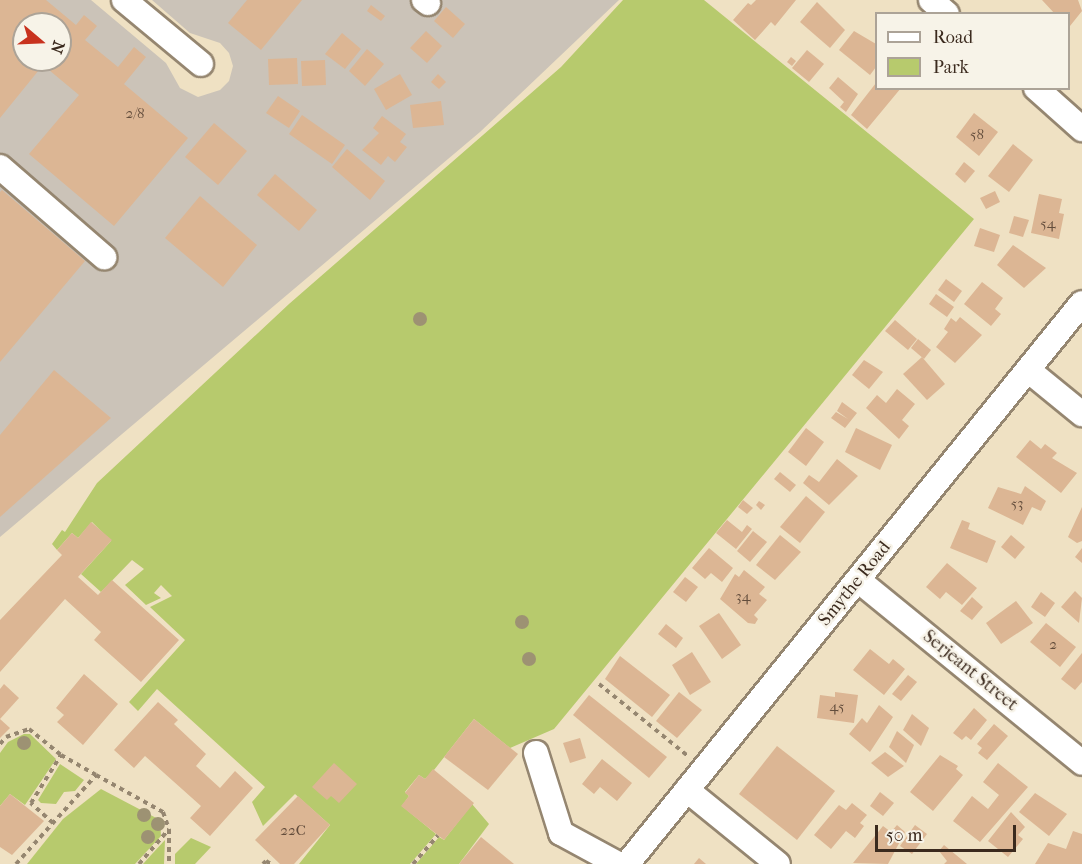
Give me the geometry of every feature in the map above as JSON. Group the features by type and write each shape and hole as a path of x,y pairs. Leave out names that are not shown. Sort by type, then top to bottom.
{"street":[{"path":"124,0 201,64"},
{"path":"931,0 945,12"},
{"path":"1038,90 1082,129"},
{"path":"0,167 104,257"},
{"name":"Smythe Road","path":"627,864 1082,303"},
{"path":"1028,370 1082,414"},
{"name":"Serjeant Street","path":"858,580 1082,763"},
{"path":"536,753 561,833 618,864"},
{"path":"687,790 778,864"}],"path":[{"path":"599,684 692,759"},
{"path":"0,744 6,737 29,729 62,755 163,812 169,829 169,864"},
{"path":"53,823 31,803 62,755"},
{"path":"16,864 96,775"},
{"path":"138,864 169,829"},
{"path":"413,864 438,835"},
{"path":"263,864 266,861 271,864"}],"shaded area":[{"path":"0,0 91,0 166,63 180,88 198,97 220,90 229,81 233,66 229,53 220,43 190,33 152,0 619,0 480,132 0,537"}],"green space":[{"path":"623,0 704,0 974,219 554,729 510,748 474,719 434,770 425,779 419,775 405,792 409,796 402,806 436,834 410,864 299,864 330,825 295,794 263,826 252,802 265,787 157,689 138,711 129,702 185,640 150,607 172,596 161,585 154,593 161,598 146,605 125,585 144,569 132,560 101,592 81,574 111,541 92,522 78,538 72,533 57,550 52,544 62,530 65,532 97,483 289,304 561,67"},
{"path":"24,734 30,734 56,759 25,805 10,794 0,806 0,753 8,742"},
{"path":"60,764 84,780 75,791 64,792 56,804 41,803 38,800"},
{"path":"101,789 160,820 161,836 135,864 27,864 63,819"},
{"path":"472,804 489,824 459,864 416,864 439,837 444,840"},
{"path":"191,838 211,847 195,864 175,864 175,854"},
{"path":"165,840 164,864 143,864 152,854"}],"building":[{"path":"0,0 46,0 60,12 12,12 12,72 37,72 0,118"},
{"path":"247,0 302,0 261,50 228,23"},
{"path":"756,0 796,0 775,26 771,22 755,40 733,20 748,3 751,5"},
{"path":"1042,0 1078,0 1082,11 1070,26 1070,12 1053,12"},
{"path":"817,2 845,30 830,48 800,22"},
{"path":"371,5 385,16 381,21 367,11"},
{"path":"446,7 465,24 453,38 434,21"},
{"path":"84,15 97,26 85,40 118,67 134,47 146,57 124,84 188,138 114,226 29,154 79,95 51,72 72,72 72,22 76,25"},
{"path":"426,31 442,46 427,63 410,48"},
{"path":"854,31 875,43 875,68 870,75 839,50"},
{"path":"342,33 361,49 345,69 325,54"},
{"path":"367,49 384,64 365,86 349,71"},
{"path":"807,50 824,64 809,82 792,68"},
{"path":"791,57 796,61 792,66 787,62"},
{"path":"297,58 298,84 269,85 268,59"},
{"path":"325,60 326,85 302,86 301,61"},
{"path":"400,74 412,95 386,110 374,89"},
{"path":"438,74 446,82 439,89 431,82"},
{"path":"838,77 858,94 846,112 840,107 844,102 829,88"},
{"path":"875,84 875,90 899,90 867,129 851,115"},
{"path":"278,96 300,111 289,128 266,113"},
{"path":"441,101 444,125 413,128 410,105"},
{"path":"974,113 998,132 979,156 956,137"},
{"path":"302,115 345,145 332,164 289,134"},
{"path":"382,116 406,134 400,142 407,147 395,162 388,156 381,165 362,150 379,133 373,128"},
{"path":"214,123 247,151 218,185 185,157"},
{"path":"1013,144 1033,160 1009,192 988,176"},
{"path":"347,149 385,181 370,200 332,167"},
{"path":"964,162 975,171 965,183 955,174"},
{"path":"275,174 317,210 299,231 257,195"},
{"path":"2,190 85,261 0,362 0,192"},
{"path":"995,191 1000,202 986,209 980,198"},
{"path":"1039,194 1062,199 1059,213 1064,214 1059,239 1031,233"},
{"path":"200,196 257,245 223,287 165,238"},
{"path":"1014,216 1029,220 1023,237 1009,233"},
{"path":"980,228 1000,235 994,252 974,246"},
{"path":"1013,245 1046,268 1024,288 997,265"},
{"path":"946,279 962,291 954,302 938,290"},
{"path":"982,282 1003,298 995,309 1001,314 991,326 964,304"},
{"path":"936,294 954,307 947,317 929,304"},
{"path":"960,317 982,335 955,363 936,347 948,332 944,329 951,318 956,322"},
{"path":"895,320 917,339 908,350 885,331"},
{"path":"918,339 931,350 924,359 911,348"},
{"path":"922,357 945,384 927,400 903,374"},
{"path":"864,360 883,372 869,389 852,375"},
{"path":"54,370 111,418 0,517 0,435"},
{"path":"897,389 915,404 902,420 909,426 899,439 866,408 877,395 886,403"},
{"path":"842,402 857,413 845,428 831,418 836,412 848,419 837,411"},
{"path":"806,428 824,442 806,466 788,452"},
{"path":"856,428 892,445 880,470 845,452"},
{"path":"1030,440 1041,449 1045,444 1057,453 1052,458 1077,473 1061,493 1016,457"},
{"path":"837,459 858,476 829,505 803,483 809,475 819,482"},
{"path":"780,472 796,485 790,492 774,479"},
{"path":"1025,486 1046,501 1041,511 1032,507 1023,525 988,508 998,487 1021,494"},
{"path":"806,496 825,512 800,543 780,527"},
{"path":"743,500 753,508 747,514 738,507"},
{"path":"759,501 765,505 761,510 756,505"},
{"path":"1082,507 1082,541 1077,543 1068,537"},
{"path":"727,520 742,532 747,525 752,529 736,549 716,533"},
{"path":"962,520 970,523 968,529 996,541 987,563 950,548"},
{"path":"91,522 112,540 78,577 98,595 112,580 179,640 141,682 94,640 101,632 65,599 0,672 0,620 62,555 57,550 72,533 78,538"},
{"path":"753,531 767,542 750,562 737,551"},
{"path":"780,535 801,552 775,580 756,565"},
{"path":"1011,535 1025,547 1015,559 1001,547"},
{"path":"709,548 733,568 722,582 711,573 705,579 692,568"},
{"path":"1082,548 1082,563 1075,557"},
{"path":"947,563 977,588 962,605 946,592 940,599 926,587"},
{"path":"744,570 765,587 759,594 767,600 754,615 758,619 755,624 748,623 720,599 735,574 739,577"},
{"path":"685,577 698,587 686,602 673,592"},
{"path":"1075,591 1082,598 1079,623 1061,607"},
{"path":"1041,592 1055,603 1045,617 1031,607"},
{"path":"972,597 983,607 972,620 960,611"},
{"path":"1016,601 1033,623 1001,644 986,623"},
{"path":"719,613 741,645 722,659 699,626"},
{"path":"1046,623 1076,647 1060,667 1030,642"},
{"path":"666,624 683,638 676,648 658,634"},
{"path":"870,649 889,664 893,659 905,669 884,695 853,670"},
{"path":"692,652 711,682 690,695 672,665"},
{"path":"1082,653 1082,682 1075,690 1061,679"},
{"path":"620,656 670,695 652,717 605,679"},
{"path":"84,674 118,704 83,745 57,722 64,715 56,708"},
{"path":"908,675 917,682 901,701 892,694"},
{"path":"4,684 19,698 0,719 0,689"},
{"path":"679,692 702,710 677,738 656,721"},
{"path":"835,692 858,695 854,723 817,718 820,695 835,697"},
{"path":"589,695 667,757 649,778 573,715"},
{"path":"158,702 178,720 174,724 206,754 196,766 220,788 235,771 253,788 210,836 190,818 201,806 145,756 134,768 114,750"},
{"path":"879,705 893,717 870,752 849,734 862,718 867,723"},
{"path":"974,708 987,720 971,740 966,736 962,740 953,733"},
{"path":"912,714 929,728 921,746 903,730"},
{"path":"0,719 10,728 0,738"},
{"path":"474,719 518,754 488,790 444,757"},
{"path":"994,724 1008,736 987,760 978,753 982,748 977,744"},
{"path":"897,731 914,745 906,763 889,747"},
{"path":"580,738 586,758 570,763 563,743"},
{"path":"777,746 835,791 797,840 739,794"},
{"path":"885,752 904,766 888,777 871,763"},
{"path":"940,755 958,766 956,769 963,775 933,811 910,792"},
{"path":"602,759 632,783 617,801 600,787 594,794 582,784"},
{"path":"334,763 357,784 339,803 331,796 327,800 312,787"},
{"path":"998,763 1028,787 980,842 953,821 972,796 988,809 999,795 983,782"},
{"path":"433,769 474,803 444,840 401,806 409,796 405,793 419,775 425,779"},
{"path":"880,792 894,803 883,816 870,806"},
{"path":"1035,793 1067,814 1049,836 1019,812"},
{"path":"10,794 44,821 12,855 0,847 0,806"},
{"path":"298,796 330,825 294,864 280,864 255,840"},
{"path":"852,803 867,815 860,823 864,826 855,838 846,831 831,849 814,835 839,805 846,810"},
{"path":"1011,812 1025,827 1018,835 1023,839 1008,857 988,841"},
{"path":"897,825 905,832 888,864 853,863 883,826 891,832"},
{"path":"915,825 927,834 912,854 900,846"},
{"path":"1073,831 1082,834 1082,864 1035,864 1048,843 1066,849"},
{"path":"481,837 514,864 459,864"},
{"path":"944,845 967,864 944,864 947,861 939,851"},
{"path":"699,858 706,864 694,864"}]}
